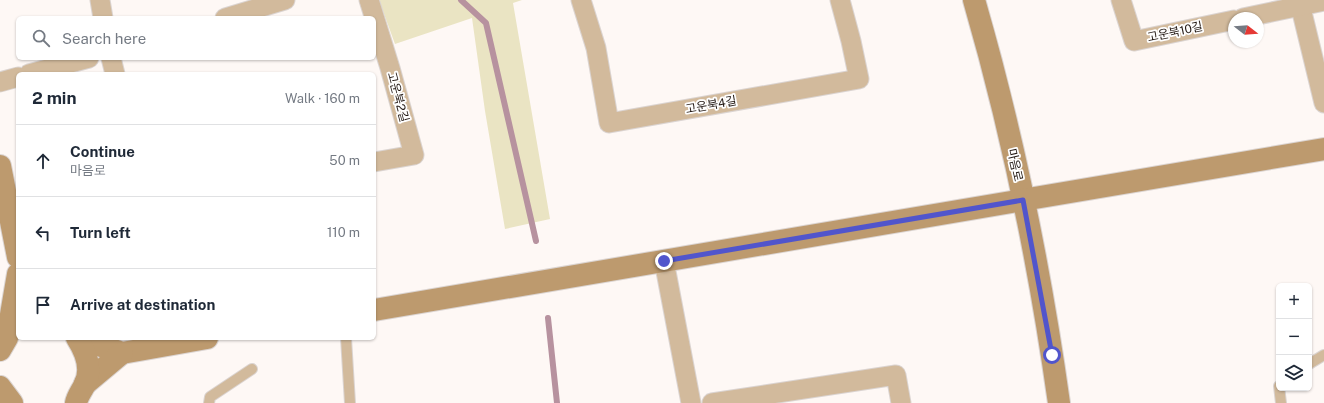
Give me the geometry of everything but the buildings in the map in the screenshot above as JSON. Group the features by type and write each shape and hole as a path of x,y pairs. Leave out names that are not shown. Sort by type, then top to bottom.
{"street":[{"path":"100,0 103,16"},
{"path":"232,16 285,0"},
{"name":"고운북2길","path":"369,0 374,16"},
{"name":"고운북4길","path":"581,0 596,48 609,123 859,79 840,0"},
{"name":"마음로","path":"974,0 989,52 1023,200 1052,355 1059,403"},
{"name":"고운북10길","path":"1121,0 1134,41 1228,21"},
{"path":"1264,12 1300,3 1324,2"},
{"path":"1300,3 1324,103"},
{"name":"고운북2길","path":"376,23 414,155 376,162"},
{"path":"36,72 82,60"},
{"path":"112,60 114,72"},
{"path":"0,82 16,78"},
{"path":"376,310 1324,149"},
{"path":"0,166 16,247"},
{"path":"664,261 691,403"},
{"path":"8,339 16,287"},
{"path":"77,397 88,368 85,351 79,340"},
{"path":"84,340 122,352 196,340"},
{"path":"77,397 122,352"},
{"path":"712,403 896,375 900,403"},
{"path":"0,387 12,403"}],"lane":[{"path":"346,340 350,403"},
{"path":"1312,363 1324,355"},
{"path":"1312,364 1324,366"},
{"path":"209,403 210,397 252,369"},
{"path":"1280,391 1281,403"}],"shaded area":[{"path":"379,0 522,0 513,3 550,219 505,229 485,111 472,18 395,44"}],"waterway":[{"path":"461,0 486,23 536,241"},
{"path":"548,318 557,403"}],"route":[{"path":"664,261 1023,200 1052,355"}]}
